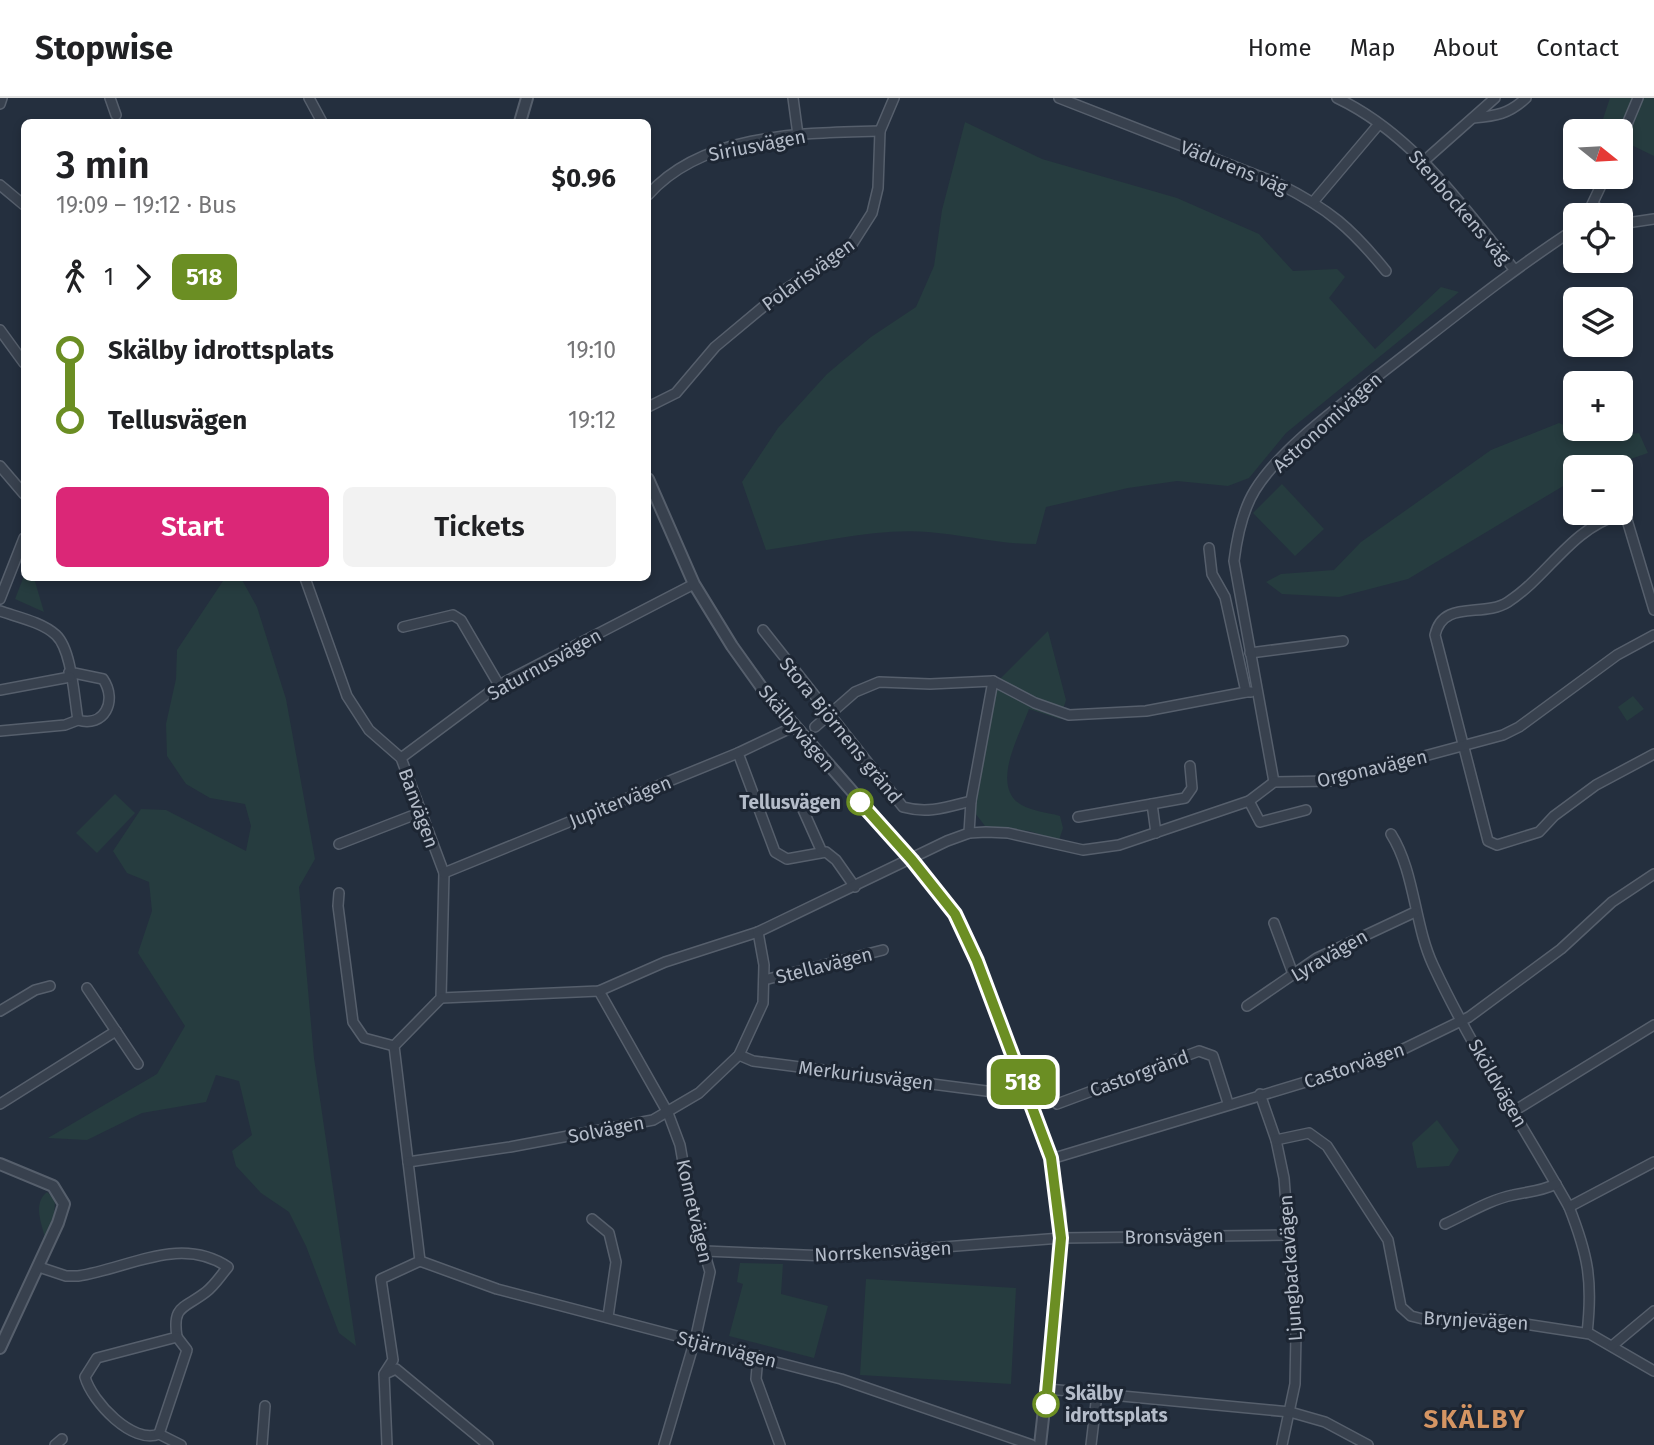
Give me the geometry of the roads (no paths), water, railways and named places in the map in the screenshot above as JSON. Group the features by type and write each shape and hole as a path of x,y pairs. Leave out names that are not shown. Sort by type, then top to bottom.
{"street":[{"path":"0,104 2,98"},
{"path":"110,98 116,115"},
{"path":"309,98 320,119"},
{"path":"521,119 527,98"},
{"path":"793,98 798,135"},
{"name":"Polarisvägen","path":"651,406 676,393 715,347 781,292 849,249 872,213 878,188 880,131 894,98"},
{"name":"Vädurens väg","path":"1059,98 1279,184 1314,201 1340,219 1386,271"},
{"name":"Stenbockens väg","path":"1337,98 1380,124 1424,162 1514,269"},
{"path":"1424,162 1495,98"},
{"path":"1473,118 1499,116 1513,110 1526,98"},
{"path":"1629,119 1638,98"},
{"path":"1314,201 1380,124"},
{"name":"Siriusvägen","path":"651,191 657,184 699,157 723,148 798,135 880,131"},
{"path":"0,185 21,202"},
{"path":"1633,222 1654,219"},
{"name":"Astronomivägen","path":"1274,782 1251,692 1250,653 1234,561 1237,534 1255,490 1289,450 1352,396 1514,269 1563,237"},
{"path":"0,330 21,359"},
{"path":"0,466 21,490"},
{"name":"Skälbyvägen","path":"651,486 694,584 732,646 795,726 912,860 955,914 966,937 1051,1158 1061,1238 1048,1389 1040,1445"},
{"path":"1654,610 1628,520 1618,514 1596,522 1584,531 1521,593 1501,606 1448,614 1438,623 1435,635 1488,841 1497,845 1539,832 1554,816 1596,785 1654,754"},
{"path":"0,599 21,546"},
{"path":"815,727 827,714 862,687 879,682 993,681 1035,703 1069,715 1146,711 1251,692 1225,597 1220,582 1212,573 1209,548"},
{"name":"Banvägen","path":"306,581 347,696 369,730 401,758 419,813 444,873 441,998"},
{"name":"Saturnusvägen","path":"401,758 499,685 694,584"},
{"path":"0,611 57,636 65,648 78,720"},
{"path":"402,627 453,615 461,620 499,685"},
{"name":"Stora Björnens gränd","path":"763,630 903,807 921,812 935,811 971,801"},
{"name":"Orgonavägen","path":"1274,782 1331,781 1503,735 1519,727 1617,655 1654,635"},
{"path":"1250,653 1343,641"},
{"path":"0,690 70,675 103,679 108,686 108,711 104,718 95,722 78,720 65,725 0,731"},
{"path":"969,833 971,801 993,681"},
{"name":"Jupitervägen","path":"444,873 738,753 795,726"},
{"path":"738,753 775,852 787,859 821,850"},
{"path":"1078,817 1185,798 1192,788 1190,766"},
{"path":"394,1046 441,998 599,991 665,962 758,932 947,841 969,833 1008,833 1083,850 1119,845 1249,801 1274,782"},
{"path":"1249,801 1260,822 1306,810"},
{"path":"800,803 821,850 831,855 855,887"},
{"path":"1153,804 1156,833"},
{"path":"339,844 419,813"},
{"name":"Sköldvägen","path":"1391,834 1399,847 1415,912 1432,963 1461,1020 1569,1207 1591,1276 1587,1333"},
{"name":"Castorvägen","path":"1051,1158 1385,1058 1461,1020 1519,982 1612,902 1654,874"},
{"path":"339,893 338,906 354,1022 364,1038 394,1046"},
{"name":"Lyravägen","path":"1247,1006 1293,974 1349,941 1415,912"},
{"path":"1274,923 1293,974"},
{"name":"Solvägen","path":"408,1162 653,1120 699,1093 739,1055 763,1003 764,981 758,932"},
{"name":"Stellavägen","path":"764,981 883,950"},
{"path":"0,1011 35,990 50,986"},
{"path":"87,988 138,1063"},
{"name":"Kometvägen","path":"599,991 668,1113 680,1145 690,1202 710,1272 694,1341 664,1445"},
{"path":"1514,1111 1654,1025"},
{"path":"0,1104 116,1031"},
{"path":"387,1445 384,1374 393,1360 381,1279 420,1261 394,1046"},
{"name":"Castorgränd","path":"1057,1104 1199,1051 1213,1056 1228,1103"},
{"name":"Merkuriusvägen","path":"739,1055 753,1061 994,1092"},
{"name":"Ljungbackavägen","path":"1260,1094 1276,1140 1283,1178 1296,1334 1295,1384 1282,1445"},
{"name":"Brynjevägen","path":"1276,1140 1310,1133 1319,1137 1327,1146 1388,1240 1401,1307 1411,1316 1423,1319 1499,1320 1587,1333 1654,1371"},
{"path":"1569,1207 1654,1162"},
{"path":"0,1164 53,1186 61,1196 63,1210 0,1348"},
{"path":"1445,1224 1491,1202 1514,1194 1537,1193 1556,1184"},
{"path":"592,1219 609,1233 615,1262 608,1317"},
{"name":"Bronsvägen","path":"1061,1238 1286,1235"},
{"name":"Norrskensvägen","path":"705,1251 827,1256 1061,1238"},
{"path":"39,1267 66,1276 78,1276 192,1251 211,1256 228,1267 211,1287 177,1312 174,1320 177,1337 187,1350 159,1434"},
{"name":"Stjärnvägen","path":"420,1261 497,1289 758,1356 916,1403 1032,1445"},
{"path":"1612,1346 1654,1311"},
{"path":"177,1337 97,1358 85,1377 115,1419 137,1435 150,1437 159,1434 181,1445"},
{"path":"758,1356 756,1379 780,1445"},
{"path":"384,1374 396,1369 488,1445"},
{"path":"1048,1389 1290,1412 1325,1422 1368,1445"},
{"path":"1091,1445 1097,1394"},
{"path":"262,1445 265,1406"}],"place":[{"name":"Tellusvägen","path":"860,802"},
{"name":"Skälby idrottsplats","path":"1046,1404"}],"district":[{"name":"SKÄLBY","path":"1475,1419"}]}
